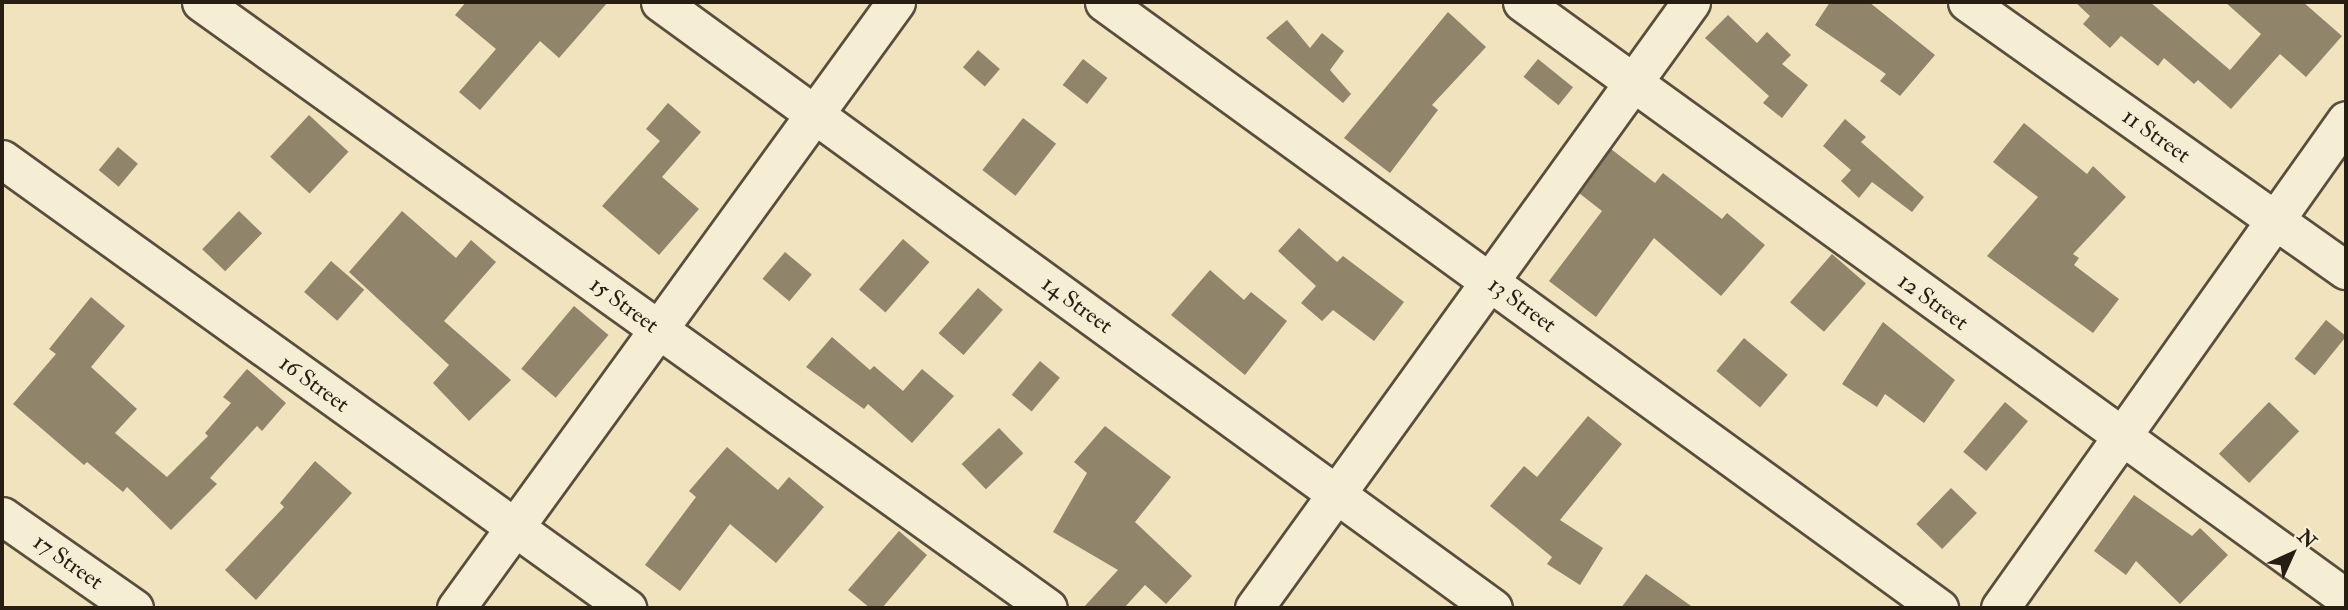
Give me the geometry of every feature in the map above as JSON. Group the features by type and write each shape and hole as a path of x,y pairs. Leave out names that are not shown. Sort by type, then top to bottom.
{"street":[{"name":"15 Street","path":"201,2 1048,608"},
{"name":"14 Street","path":"660,2 1493,608"},
{"path":"456,608 896,2"},
{"name":"13 Street","path":"1104,2 1939,608"},
{"name":"12 Street","path":"1522,2 2120,438 2346,598"},
{"path":"1254,608 1691,2"},
{"name":"11 Street","path":"1967,2 2346,270"},
{"path":"2000,608 2346,120"},
{"name":"16 Street","path":"2,159 627,608"},
{"name":"17 Street","path":"2,516 134,608"}],"building":[{"path":"466,2 608,2 559,58 540,41 480,110 459,92 496,49 455,15"},
{"path":"1830,2 1869,2 1935,55 1900,96 1880,81 1886,74 1815,25"},
{"path":"2075,2 2150,2 2230,70 2261,34 2225,2 2303,2 2342,36 2306,77 2280,54 2231,109 2198,80 2194,84 2164,58 2158,66 2121,36 2110,48 2083,24 2090,16"},
{"path":"1448,12 1486,47 1432,105 1438,110 1390,173 1344,138"},
{"path":"1728,15 1757,43 1767,32 1791,55 1782,64 1808,85 1782,118 1763,103 1769,96 1705,38"},
{"path":"1287,20 1310,48 1322,33 1344,51 1330,70 1351,94 1343,103 1266,38"},
{"path":"978,50 1000,69 985,86 963,67"},
{"path":"1083,59 1107,78 1087,104 1063,85"},
{"path":"1538,59 1573,87 1558,105 1524,77"},
{"path":"668,103 701,132 662,177 699,209 659,255 602,206 660,141 646,129"},
{"path":"309,115 348,152 310,194 270,157"},
{"path":"1023,118 1056,144 1015,196 982,170"},
{"path":"1845,119 1866,137 1861,142 1924,197 1912,212 1872,182 1859,198 1841,181 1851,170 1823,146"},
{"path":"2024,123 2087,174 2093,166 2126,197 2073,254 2079,258 2074,265 2119,299 2093,333 1987,256 2038,197 1993,162"},
{"path":"118,147 138,164 119,187 99,170"},
{"path":"1611,149 1655,183 1663,173 1722,219 1727,213 1765,245 1721,296 1654,238 1596,317 1549,281 1602,211 1579,193"},
{"path":"239,211 262,233 225,271 202,249"},
{"path":"402,211 456,258 471,240 496,262 444,321 511,380 469,421 433,383 449,365 349,272"},
{"path":"1299,228 1337,262 1343,256 1404,302 1374,341 1333,310 1322,321 1301,303 1316,286 1278,251"},
{"path":"903,239 929,262 885,313 859,290"},
{"path":"785,252 812,274 789,301 763,279"},
{"path":"1832,254 1866,284 1824,332 1790,302"},
{"path":"331,261 364,290 337,321 304,292"},
{"path":"1210,270 1244,300 1251,292 1287,321 1245,375 1171,315"},
{"path":"978,288 1003,310 964,355 939,333"},
{"path":"91,297 125,326 91,367 137,409 115,433 167,477 208,436 205,433 231,403 223,397 247,369 286,403 262,431 257,426 210,478 217,484 171,530 127,487 123,492 87,462 84,465 13,404 56,354 49,349"},
{"path":"574,306 608,335 556,398 521,369"},
{"path":"2326,320 2346,337 2315,375 2295,359"},
{"path":"1883,322 1955,380 1924,423 1885,394 1877,407 1842,384"},
{"path":"832,337 870,370 874,366 903,391 922,369 954,396 912,443 868,404 864,409 806,367"},
{"path":"1744,338 1788,375 1760,408 1716,371"},
{"path":"1040,361 1060,378 1032,411 1012,395"},
{"path":"2005,402 2028,421 1986,471 1963,452"},
{"path":"2269,402 2299,431 2249,483 2219,454"},
{"path":"1588,416 1622,444 1560,520 1603,548 1580,585 1547,564 1552,557 1490,506 1524,466 1537,477"},
{"path":"1105,426 1171,477 1135,522 1192,576 1166,604 1145,585 1124,608 1083,608 1118,570 1053,532 1087,473 1074,462"},
{"path":"999,428 1023,453 986,489 962,464"},
{"path":"727,447 778,490 789,477 824,507 776,563 730,524 680,591 645,565 696,497 689,491"},
{"path":"315,461 352,493 256,600 225,570 284,507 280,503"},
{"path":"1951,488 1977,513 1942,549 1916,524"},
{"path":"2134,495 2192,536 2200,528 2228,555 2180,604 2136,561 2126,575 2094,551"},
{"path":"899,531 927,555 882,608 870,608 848,590"},
{"path":"1646,574 1694,608 1621,608"}]}
